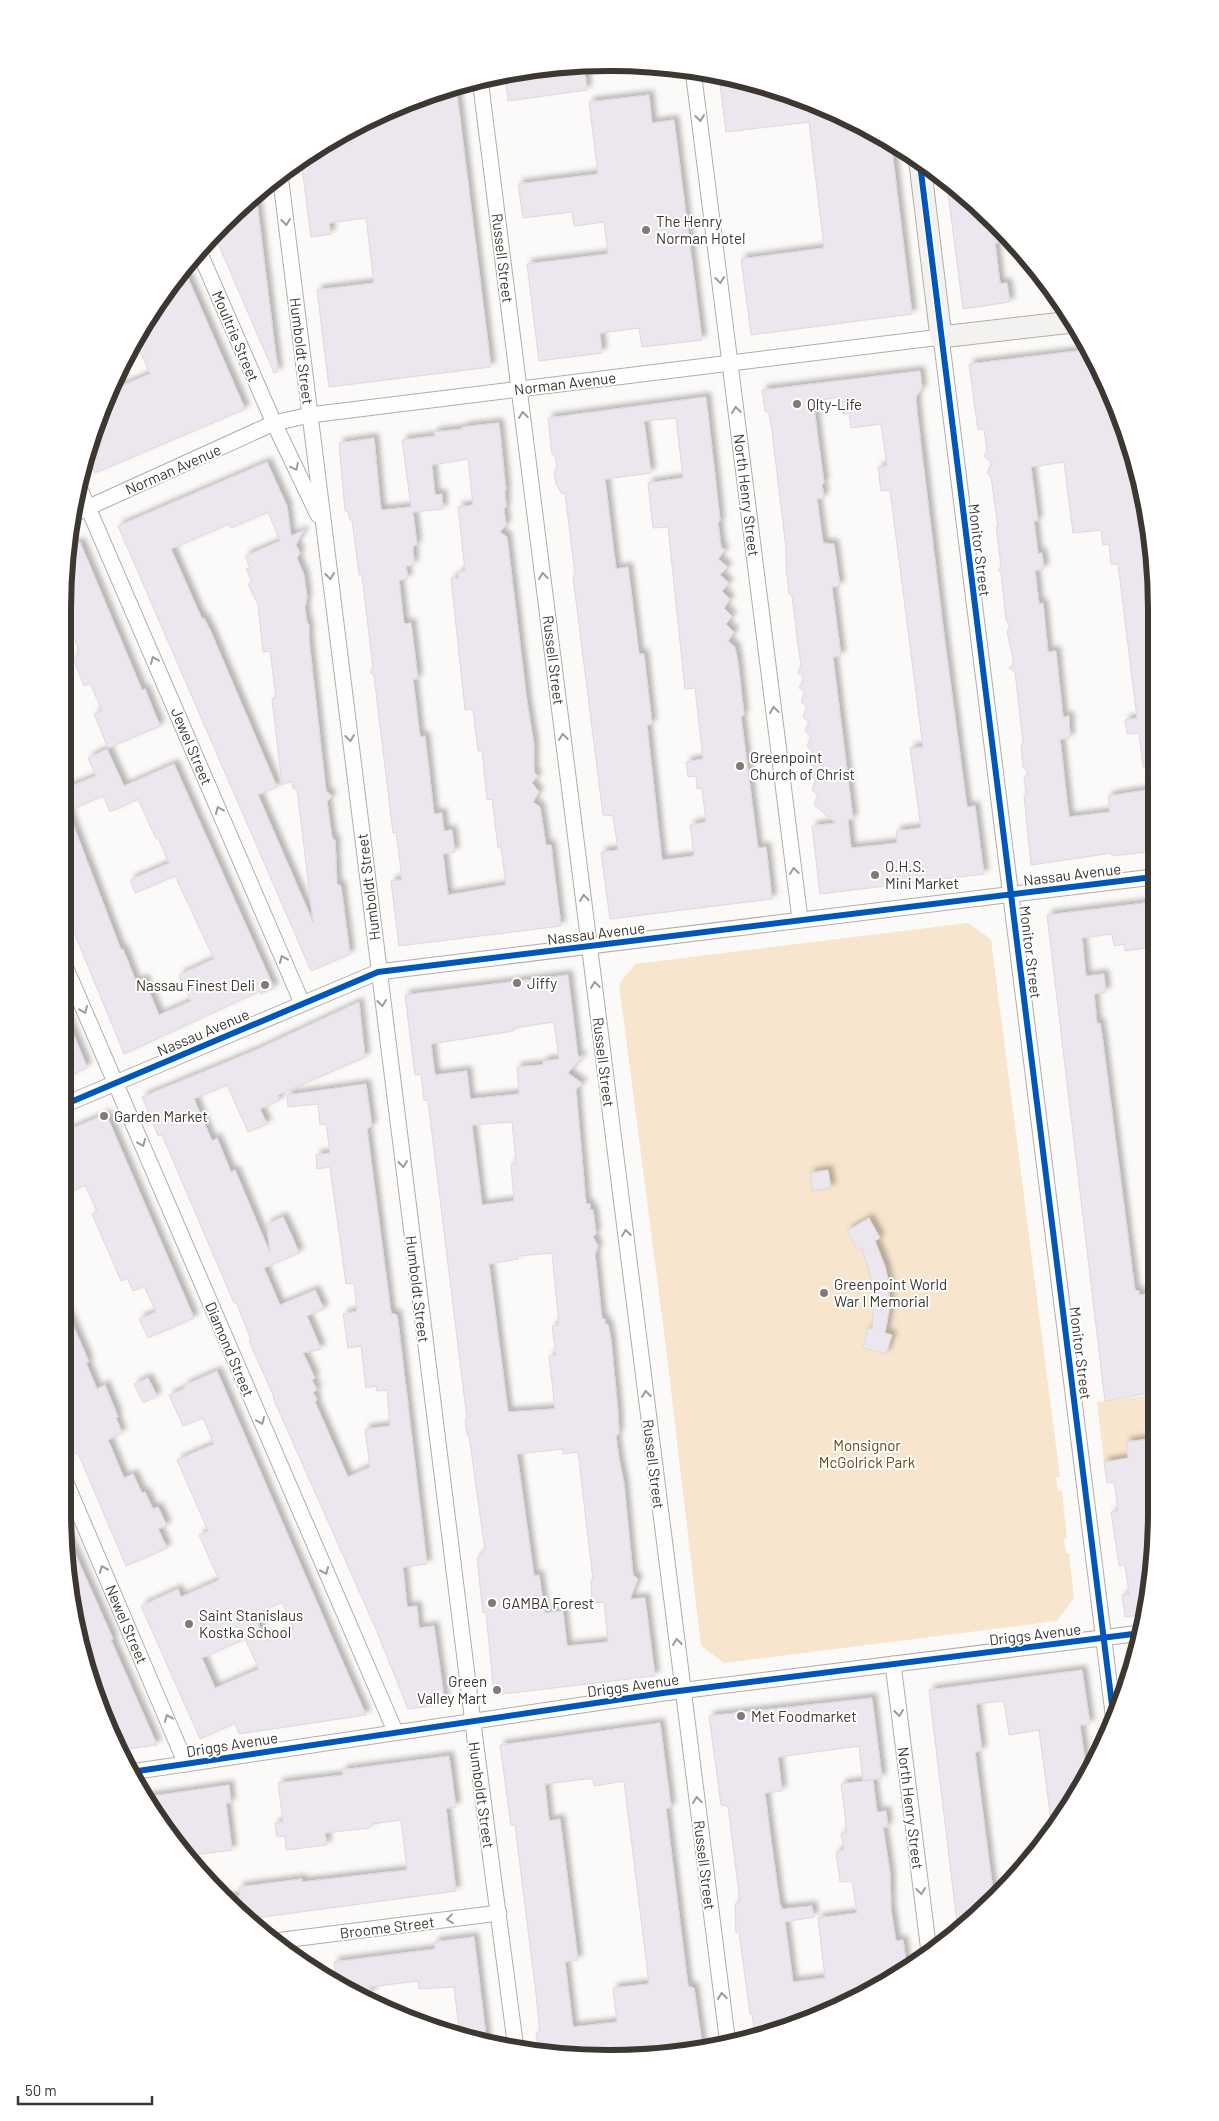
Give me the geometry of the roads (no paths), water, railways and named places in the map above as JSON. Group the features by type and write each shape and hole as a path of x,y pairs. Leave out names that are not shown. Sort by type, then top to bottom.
{"main road":[{"name":"Monitor Street","path":"921,170 941,337"},
{"name":"Norman Avenue","path":"941,337 1065,323"}],"street":[{"name":"North Henry Street","path":"695,79 800,919"},
{"name":"Russell Street","path":"481,87 727,2036"},
{"name":"Humboldt Street","path":"281,183 472,1720 515,2041"},
{"name":"Moultrie Street","path":"202,258 274,423"},
{"name":"Norman Avenue","path":"82,510 274,423 310,415 941,337"},
{"name":"Monitor Street","path":"941,337 1112,1704"},
{"name":"Humboldt Street","path":"274,423 324,528"},
{"name":"Jewel Street","path":"82,510 302,1004"},
{"name":"Nassau Avenue","path":"71,1102 378,972 1148,877"},
{"name":"Diamond Street","path":"71,980 394,1732"},
{"name":"Newel Street","path":"71,1494 186,1764"},
{"name":"Driggs Avenue","path":"138,1771 472,1720 683,1691 1133,1634"},
{"name":"North Henry Street","path":"892,1664 928,1945"},
{"name":"Broome Street","path":"283,1940 499,1913"}],"place":[{"name":"The Henry Norman Hotel","path":"646,230"},
{"name":"Qlty-Life","path":"797,404"},
{"name":"Greenpoint Church of Christ","path":"740,766"},
{"name":"O.H.S. Mini Market","path":"875,875"},
{"name":"Jiffy","path":"517,983"},
{"name":"Nassau Finest Deli","path":"265,985"},
{"name":"Garden Market","path":"104,1116"},
{"name":"Greenpoint World War I Memorial","path":"824,1293"},
{"name":"GAMBA Forest","path":"492,1603"},
{"name":"Saint Stanislaus Kostka School","path":"189,1624"},
{"name":"Green Valley Mart","path":"497,1690"},
{"name":"Met Foodmarket","path":"741,1716"}],"park label":[{"name":"Monsignor McGolrick Park","path":"867,1454"}]}
